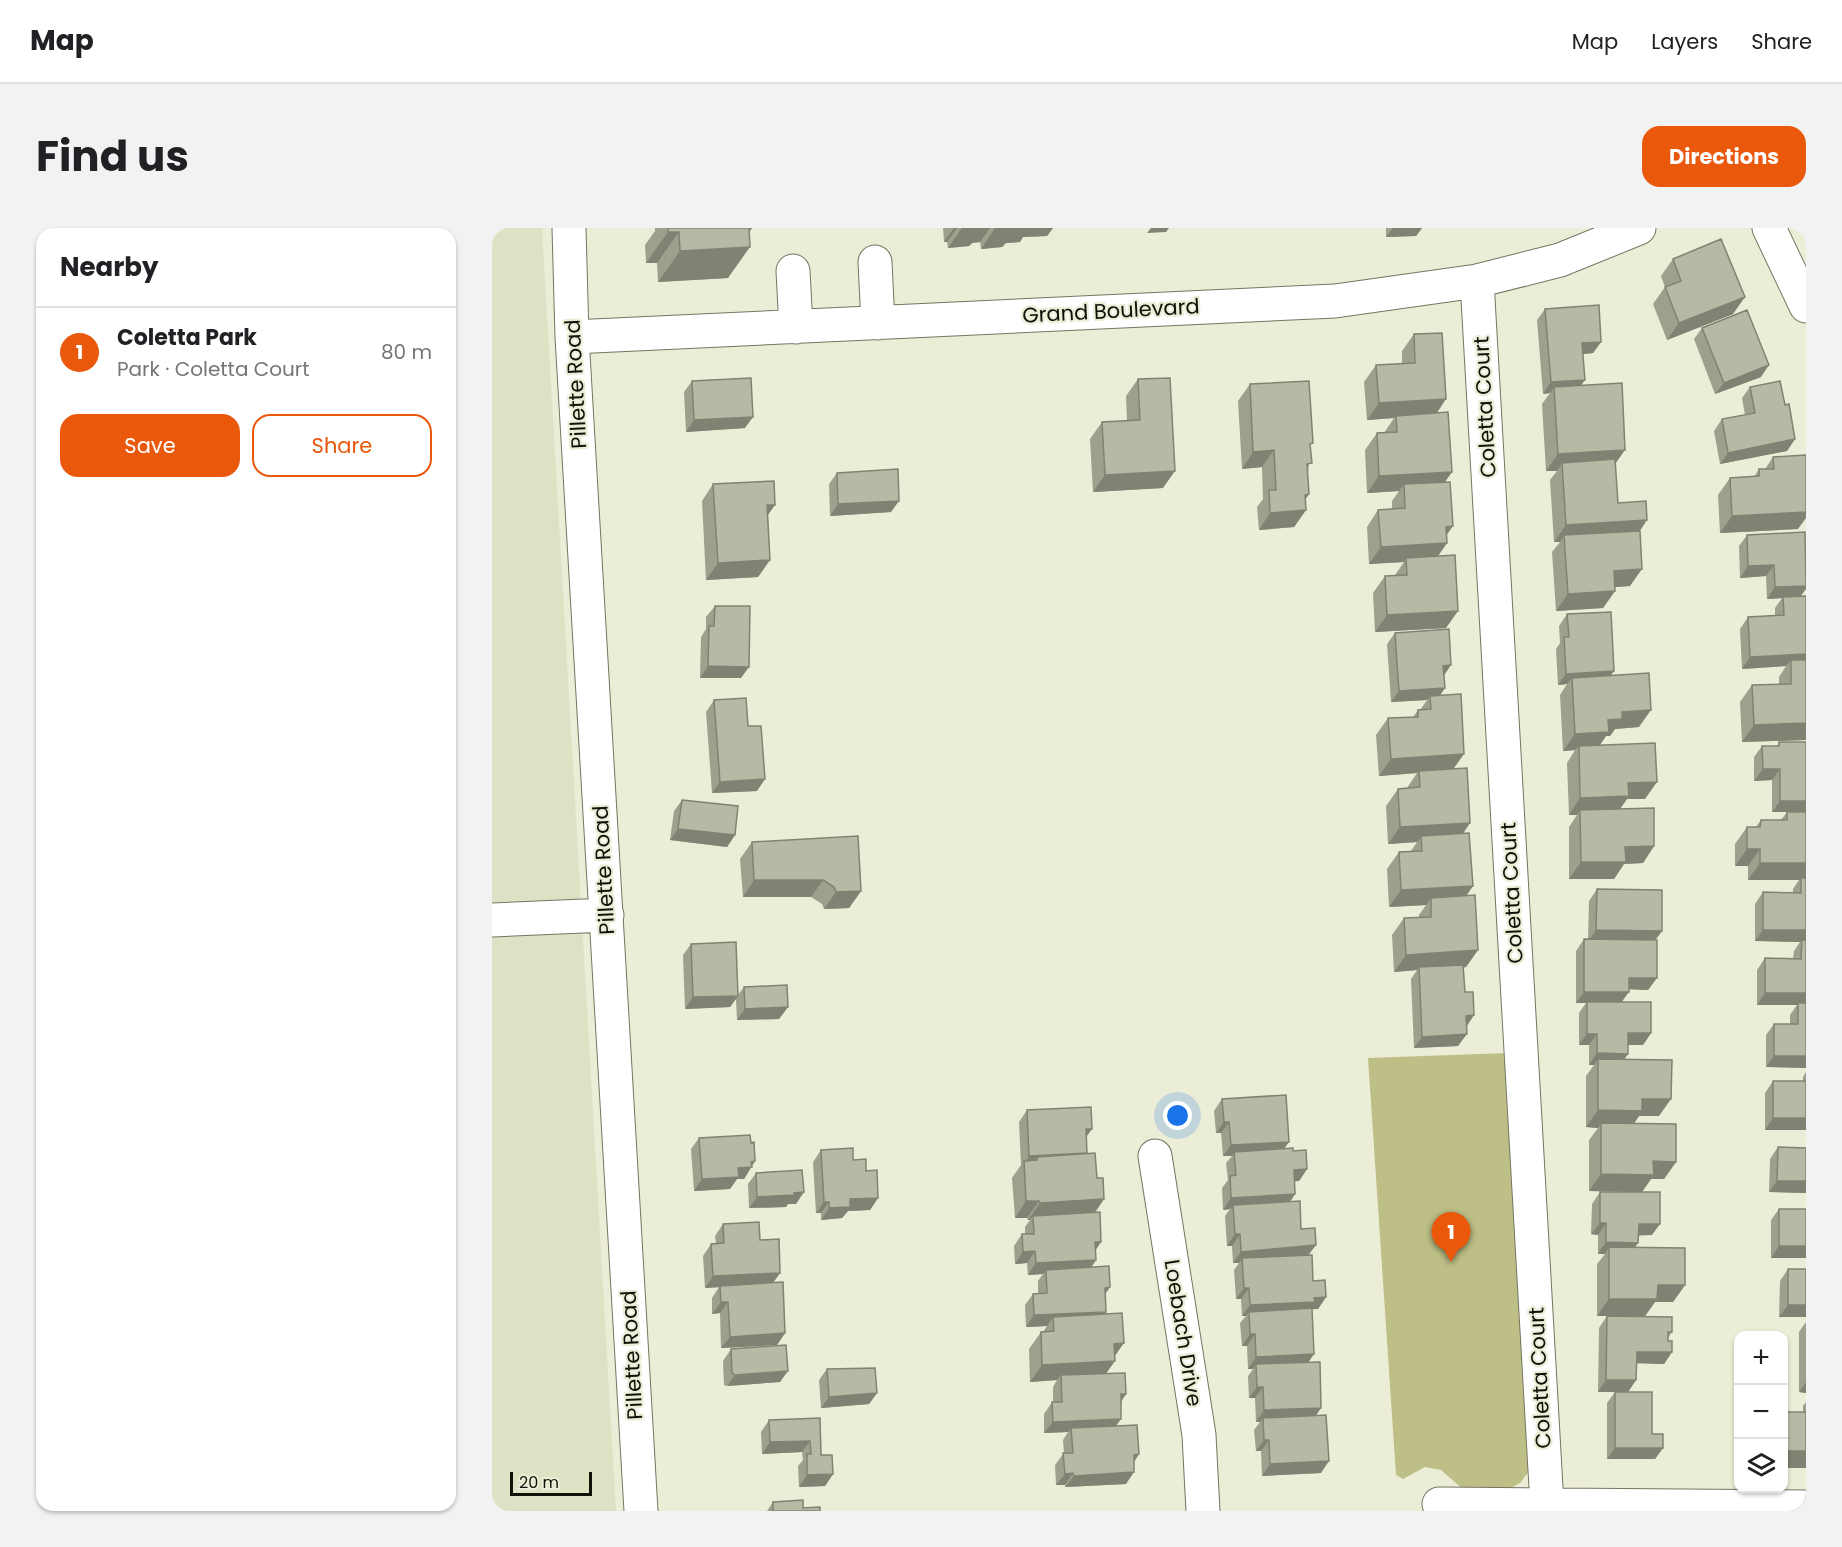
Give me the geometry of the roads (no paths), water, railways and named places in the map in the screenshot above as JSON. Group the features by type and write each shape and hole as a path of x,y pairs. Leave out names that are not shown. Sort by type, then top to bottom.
{"street":[{"name":"Pillette Road","path":"569,228 572,337 641,1511"},
{"name":"Grand Boulevard","path":"572,337 1335,301 1477,280 1560,260 1639,228"},
{"path":"1769,228 1806,306"},
{"path":"875,262 878,323"},
{"path":"793,271 796,327"},
{"name":"Coletta Court","path":"1477,280 1547,1505"},
{"path":"492,920 606,915"},
{"name":"Loebach Drive","path":"1155,1156 1198,1435 1203,1511"},
{"path":"1440,1504 1806,1507"}],"place":[{"name":"Coletta Park","path":"1451,1262"}]}
